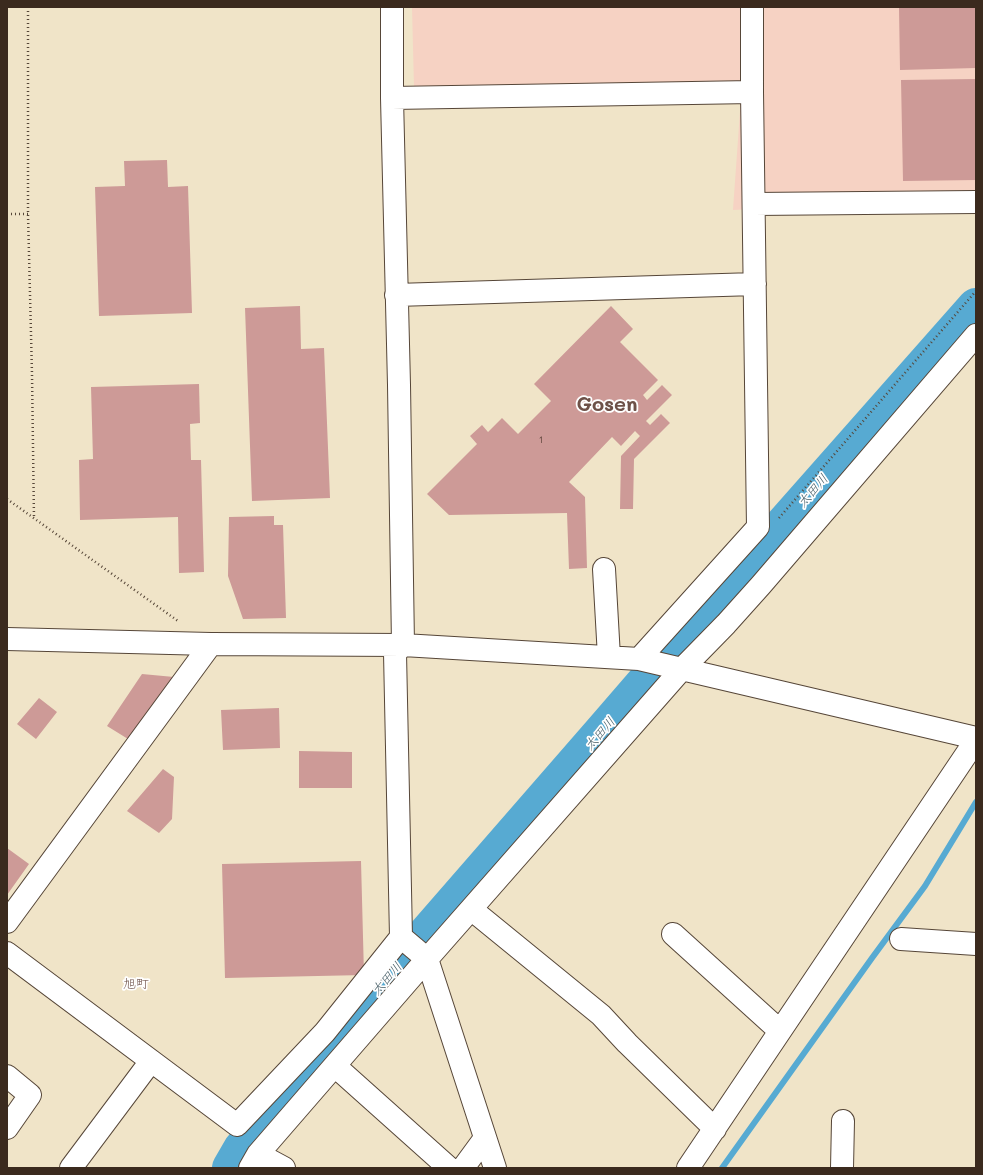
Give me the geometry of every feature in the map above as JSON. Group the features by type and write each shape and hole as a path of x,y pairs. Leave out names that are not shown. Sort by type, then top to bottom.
{"street":[{"path":"8,955 237,1125 325,1032 401,937 395,653 403,645 392,98 392,7"},
{"path":"639,659 758,527 752,7"},
{"path":"392,98 752,92"},
{"path":"754,204 976,202"},
{"path":"396,295 755,284"},
{"path":"284,1168 254,1161 426,959 681,670 726,624 756,590 976,335"},
{"path":"604,569 609,657"},
{"path":"7,640 211,644 403,645 639,659 976,739 688,1168"},
{"path":"7,922 211,644"},
{"path":"471,909 601,1015 627,1043 714,1129"},
{"path":"673,934 780,1032"},
{"path":"401,937 426,959 495,1168"},
{"path":"901,939 976,944"},
{"path":"71,1168 151,1061"},
{"path":"335,1066 448,1168"},
{"path":"7,1076 30,1095 7,1128"},
{"path":"842,1168 843,1121"},
{"path":"463,1168 485,1138"}],"path":[{"path":"28,7 28,214 34,519"},
{"path":"7,214 28,214"},
{"path":"777,520 976,291"},
{"path":"7,500 179,622"}],"shaded area":[{"path":"412,7 976,7 976,198 733,210 742,84 414,87"}],"building":[{"path":"899,7 976,7 976,68 900,70"},
{"path":"976,79 976,180 903,181 901,80"},
{"path":"167,160 168,187 188,186 192,313 99,316 95,187 125,186 124,161"},
{"path":"300,306 301,349 324,348 330,498 252,501 245,308"},
{"path":"611,306 633,329 620,342 658,380 643,395 647,400 662,385 672,395 646,421 650,425 661,414 670,423 634,459 633,509 620,509 621,456 640,436 635,431 621,446 612,437 569,482 585,497 587,568 569,569 567,513 449,515 427,494 477,444 470,436 482,425 488,432 502,418 518,434 551,401 534,384"},
{"path":"199,384 200,423 190,424 191,460 201,460 204,572 179,573 178,517 80,520 79,460 93,459 91,387"},
{"path":"274,516 274,525 283,525 286,618 243,619 228,576 229,517"},
{"path":"142,674 174,677 128,739 107,726"},
{"path":"39,698 57,712 36,739 17,724"},
{"path":"279,708 280,748 223,750 221,710"},
{"path":"299,751 352,752 352,788 299,788"},
{"path":"163,769 174,777 172,819 159,833 127,811"},
{"path":"7,848 29,864 7,895"},
{"path":"361,861 364,975 225,978 222,864"}],"waterway":[{"name":"太田川","path":"231,1168 242,1149 337,1037 689,632 976,307"},
{"path":"722,1168 925,886 976,802"}],"district":[{"name":"Gosen","path":"607,405"},
{"name":"旭町","path":"136,984"}]}
